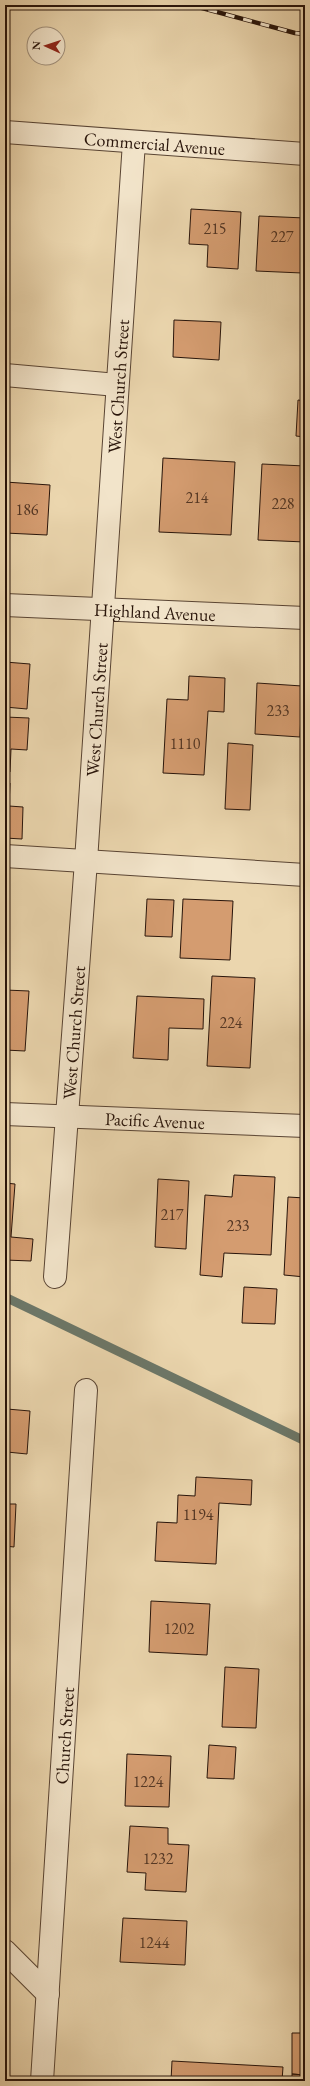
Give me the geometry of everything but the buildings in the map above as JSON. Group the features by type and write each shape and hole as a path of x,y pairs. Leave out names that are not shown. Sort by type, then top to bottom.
{"street":[{"name":"Commercial Avenue","path":"5,132 305,154"},
{"name":"West Church Street","path":"55,1277 86,861 134,142"},
{"path":"5,375 117,384"},
{"name":"Highland Avenue","path":"5,605 305,618"},
{"path":"5,856 305,875"},
{"name":"Pacific Avenue","path":"5,1114 66,1118 305,1126"},
{"name":"Church Street","path":"42,2081 86,1390"},
{"path":"5,1951 48,1994"}],"waterway":[{"path":"5,1297 305,1441"}],"railway":[{"path":"191,5 295,33 305,34"}]}
